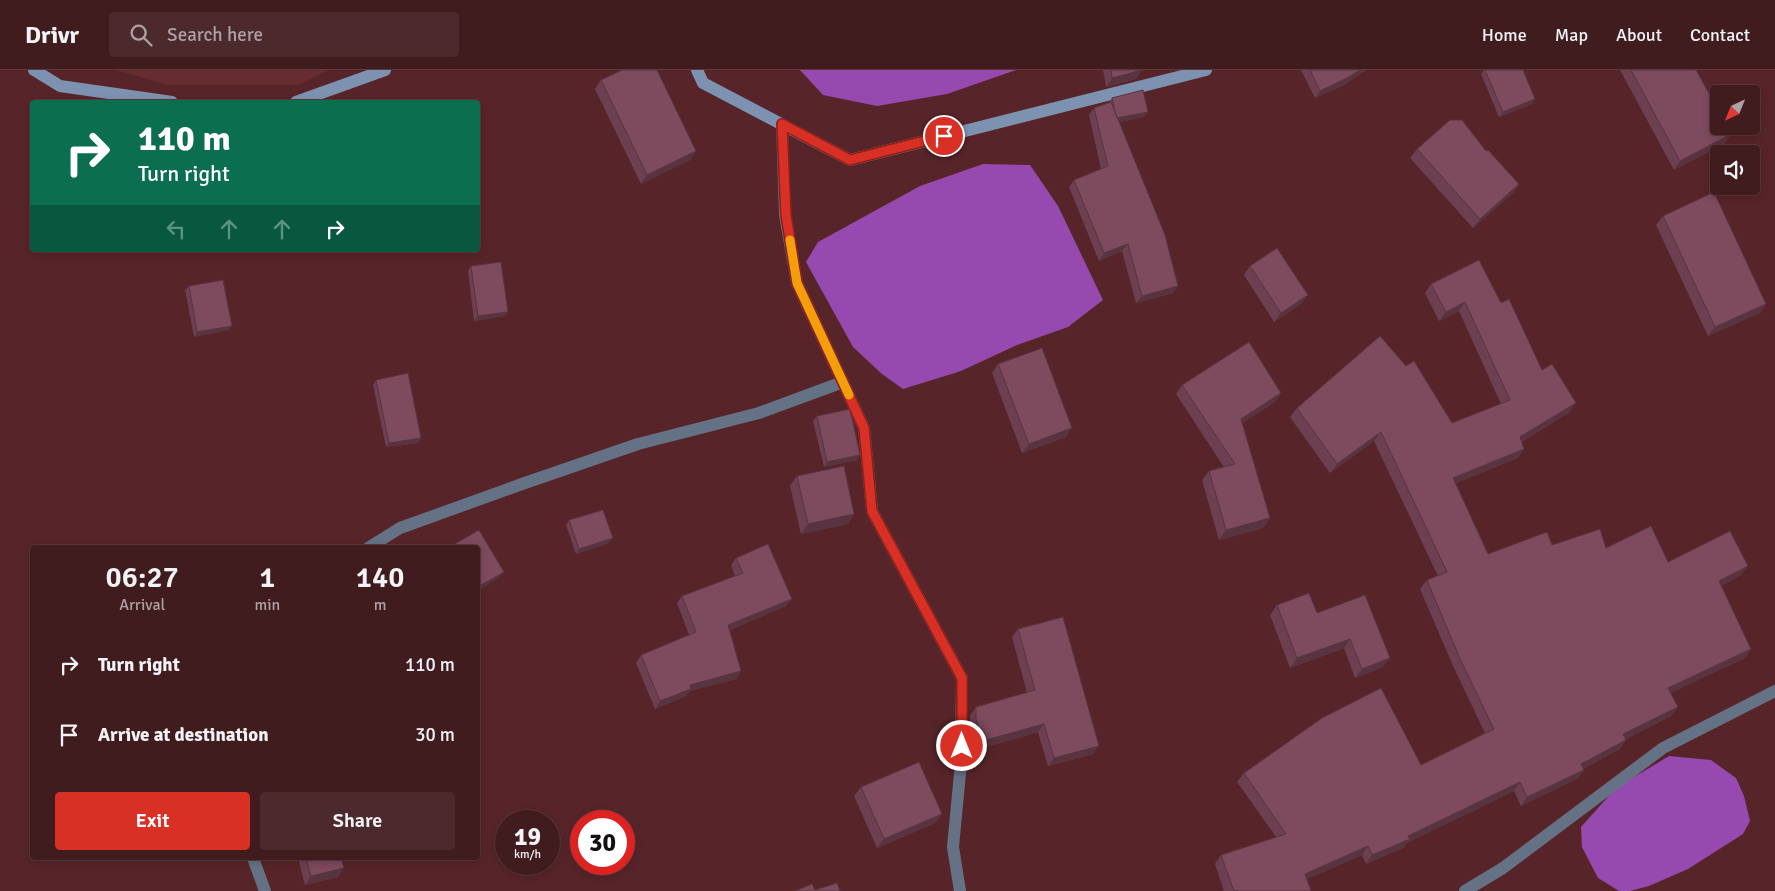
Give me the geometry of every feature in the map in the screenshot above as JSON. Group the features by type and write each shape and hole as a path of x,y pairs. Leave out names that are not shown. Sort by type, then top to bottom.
{"street":[{"path":"34,70 60,86 158,100"},
{"path":"302,100 385,70"},
{"path":"697,70 702,83 850,160 1206,70"},
{"path":"782,124 786,215 797,283 864,428 872,511 962,678 961,763 953,847 960,891"},
{"path":"373,545 400,528 522,484 638,444 759,413 843,382"},
{"path":"1465,891 1503,868 1664,748 1775,691"},
{"path":"254,860 265,891"}],"shaded area":[{"path":"116,70 328,70 298,85 168,85"},
{"path":"800,70 1016,70 947,94 877,106 823,95"},
{"path":"983,164 1030,165 1058,206 1103,300 1068,327 1017,345 961,371 903,389 882,374 853,347 806,262 818,242 920,186"},
{"path":"1669,756 1711,760 1736,778 1744,796 1750,821 1743,834 1688,869 1649,886 1630,891 1619,891 1598,878 1582,847 1581,827 1616,788"}],"building":[{"path":"622,70 657,70 696,151 647,175 601,80"},
{"path":"1111,70 1142,70 1112,78"},
{"path":"1310,70 1360,70 1320,91"},
{"path":"1485,70 1523,70 1535,99 1503,112"},
{"path":"1631,70 1696,70 1710,95 1710,135 1729,135 1680,161"},
{"path":"1143,90 1148,112 1117,118 1112,98"},
{"path":"1111,102 1165,235 1178,286 1142,296 1128,244 1104,253 1074,180 1108,166 1094,108"},
{"path":"1450,120 1462,120 1486,151 1488,150 1519,184 1480,219 1417,149"},
{"path":"1710,194 1715,195 1766,304 1715,327 1663,216"},
{"path":"1277,248 1308,295 1281,313 1250,266"},
{"path":"1479,260 1501,303 1509,299 1542,370 1552,364 1576,403 1520,437 1524,449 1453,478 1488,554 1547,532 1552,545 1600,529 1606,548 1651,526 1668,562 1730,531 1748,566 1719,581 1751,649 1668,688 1678,707 1623,734 1626,740 1581,764 1584,770 1527,797 1520,782 1408,836 1410,839 1372,855 1368,846 1305,874 1311,891 1234,891 1221,855 1286,834 1244,773 1322,718 1381,688 1421,765 1494,729 1460,659 1427,580 1447,572 1381,432 1337,464 1297,408 1380,336 1406,366 1414,361 1452,423 1510,400 1465,302 1446,312 1431,284"},
{"path":"501,262 508,312 478,316 471,266"},
{"path":"223,280 232,326 197,332 189,286"},
{"path":"1249,342 1281,393 1241,419 1270,518 1226,530 1209,471 1235,464 1182,385"},
{"path":"1042,348 1072,428 1029,444 998,364"},
{"path":"408,373 421,438 389,443 376,380"},
{"path":"850,409 860,455 827,462 817,416"},
{"path":"844,466 854,514 808,524 797,476"},
{"path":"603,510 613,538 579,549 569,520"},
{"path":"479,530 504,572 480,586 480,545 453,545"},
{"path":"768,544 792,599 728,625 741,671 690,685 691,689 660,701 641,655 696,632 682,596 743,573 736,558"},
{"path":"1309,593 1317,613 1365,595 1390,658 1362,669 1350,639 1297,658 1277,605"},
{"path":"1063,617 1099,746 1054,758 1044,724 982,741 976,719 976,707 1035,690 1018,629"},
{"path":"919,762 942,814 884,839 861,787"},
{"path":"307,860 342,860 344,868 311,876"},
{"path":"837,883 840,891 795,891 812,884 815,890"}],"slow traffic":[{"path":"790,240 797,283 849,395"}],"route":[{"path":"944,136 850,160 782,124 786,215 797,283 864,428 872,511 962,678 962,746"}]}
